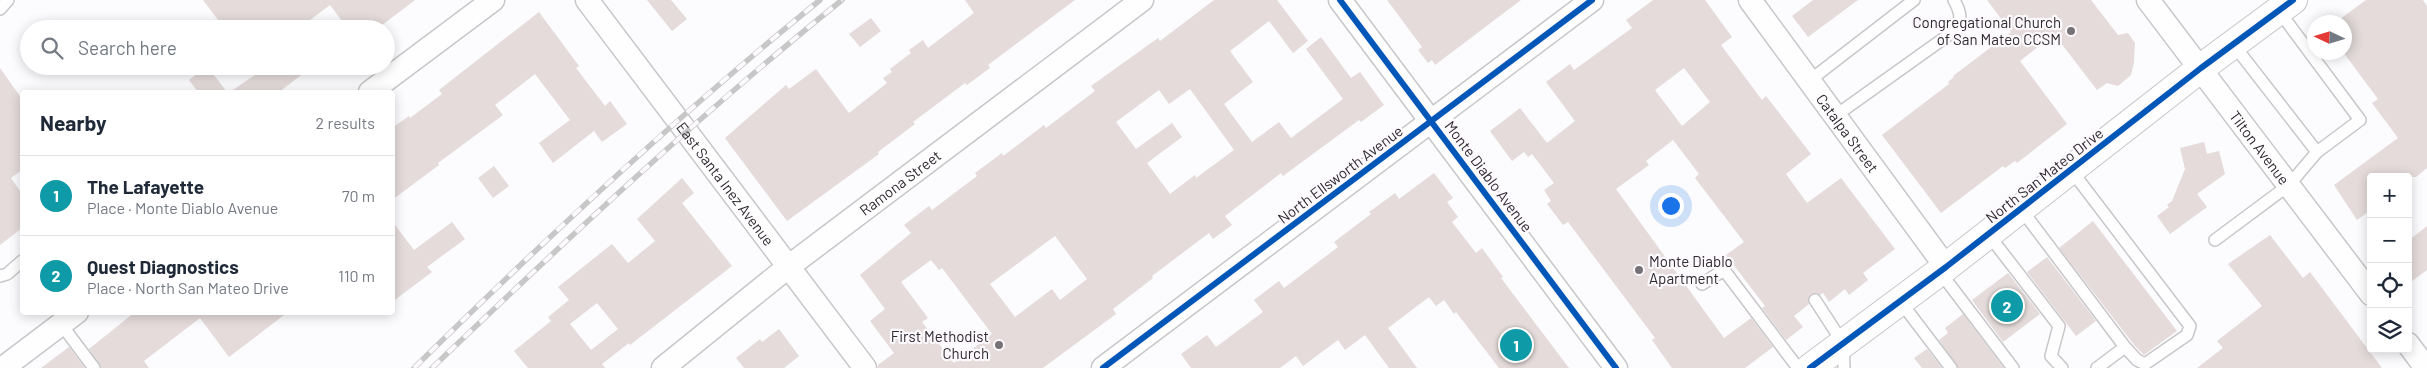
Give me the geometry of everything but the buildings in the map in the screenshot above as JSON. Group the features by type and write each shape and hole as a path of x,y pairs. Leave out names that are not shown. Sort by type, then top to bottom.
{"main road":[{"name":"North San Mateo Drive","path":"1810,368 1843,356 1900,301 2286,5"}],"street":[{"path":"395,73 493,0"},
{"name":"East Santa Inez Avenue","path":"587,0 864,368"},
{"name":"Ramona Street","path":"663,368 788,267 1142,0"},
{"name":"Monte Diablo Avenue","path":"1340,0 1616,368"},
{"name":"North Ellsworth Avenue","path":"1103,368 1592,0"},
{"name":"Catalpa Street","path":"1750,0 1943,269"},
{"name":"Tilton Avenue","path":"2148,0 2202,68 2367,289"},
{"path":"373,90 393,75"},
{"path":"2,368 69,318"},
{"path":"2412,349 2426,368"}],"lane":[{"path":"0,9 8,0"},
{"path":"1809,81 1914,0"},
{"path":"1835,116 1957,29 1961,20 1959,9 1954,0"},
{"path":"2215,240 2289,185 2316,152 2360,120 2286,5"},
{"path":"2233,44 2316,152"},
{"path":"2021,208 2125,347 2137,360 2145,364 2187,335 2190,326 2071,170"},
{"path":"1988,234 2059,326 2051,356 2062,368"},
{"path":"0,276 7,274 20,263"},
{"path":"1943,269 2013,368"},
{"path":"1702,284 1724,270 1798,368"},
{"path":"1815,300 1843,356"},
{"path":"1900,301 1951,368"},
{"path":"69,318 94,368"},
{"path":"2097,368 2125,347"}],"railway":[{"path":"414,368 612,179 715,88 820,0"},
{"path":"432,368 582,226 684,133 842,0"}],"cycle path":[{"path":"1340,0 1616,368"},
{"path":"1103,368 1592,0"},
{"path":"1810,368 1946,267 2201,68 2293,0"}],"place":[{"name":"Congregational Church of San Mateo CCSM","path":"2071,31"},
{"name":"Monte Diablo Apartment","path":"1639,270"},
{"name":"Quest Diagnostics","path":"2007,306"},
{"name":"First Methodist Church","path":"999,345"},
{"name":"The Lafayette","path":"1516,345"}]}
